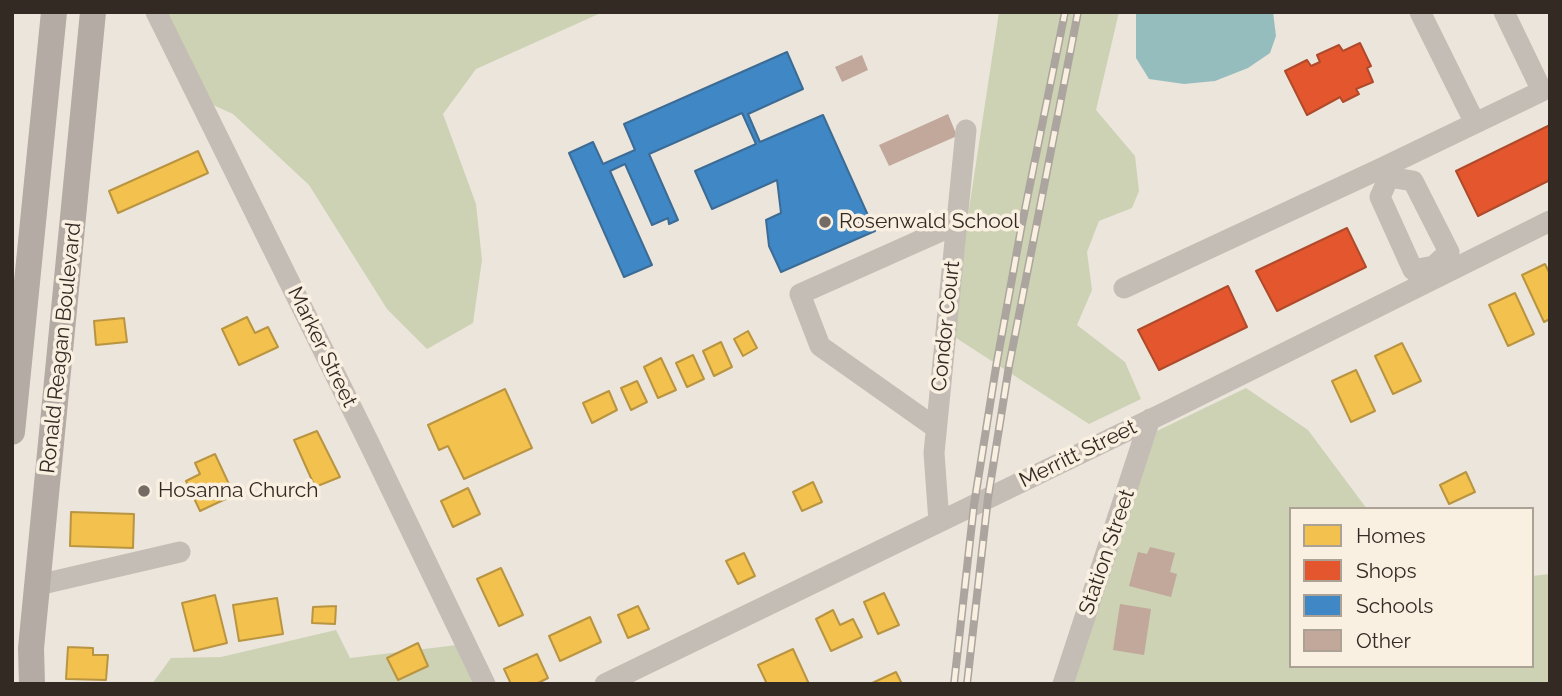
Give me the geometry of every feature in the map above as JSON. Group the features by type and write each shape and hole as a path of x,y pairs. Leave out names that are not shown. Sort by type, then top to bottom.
{"main road":[{"name":"Ronald Reagan Boulevard","path":"12,432 54,12"},
{"name":"Ronald Reagan Boulevard","path":"32,684 31,648 93,12"}],"street":[{"name":"Marker Street","path":"156,12 485,684"},
{"path":"1420,12 1475,123"},
{"path":"1124,288 1387,172 1475,123 1542,91 1504,12"},
{"name":"Condor Court","path":"939,522 934,453 966,130"},
{"path":"1387,172 1413,181 1449,253 1437,271 1413,270 1380,197 1387,172"},
{"path":"936,428 820,346 800,294 957,224"},
{"name":"Merritt Street","path":"605,684 1150,419 1437,271 1547,229"},
{"name":"Station Street","path":"1063,684 1150,419"},
{"path":"38,586 180,552"}],"green space":[{"path":"166,12 603,12 476,69 443,114 476,204 482,260 473,323 427,349 387,309 309,185 233,114 211,104"},
{"path":"999,12 1119,12 1096,110 1135,156 1139,191 1132,208 1099,221 1087,252 1092,290 1077,325 1125,362 1141,399 1089,424 950,334"},
{"path":"1246,388 1308,430 1366,507 1289,507 1289,668 1534,668 1534,576 1550,574 1550,684 1073,684 1157,431"},
{"path":"336,630 350,658 457,645 478,684 152,684 171,658 221,657"}],"water":[{"path":"1136,12 1273,12 1276,36 1270,53 1248,68 1215,81 1184,84 1149,79 1136,58"}],"building: Homes":[{"path":"198,151 208,173 118,213 109,191"},
{"path":"1545,264 1550,274 1550,319 1544,322 1522,275"},
{"path":"1515,293 1534,334 1508,346 1489,305"},
{"path":"247,317 255,333 268,327 278,347 239,365 222,329"},
{"path":"124,318 127,342 96,345 94,321"},
{"path":"748,331 757,348 743,356 734,339"},
{"path":"721,342 732,367 714,376 703,351"},
{"path":"1402,343 1421,381 1393,394 1375,356"},
{"path":"693,355 704,379 687,387 676,363"},
{"path":"661,358 676,390 658,398 644,367"},
{"path":"1356,370 1375,411 1351,422 1332,381"},
{"path":"637,381 647,402 631,410 621,388"},
{"path":"505,389 532,448 464,479 448,446 439,450 428,425"},
{"path":"609,391 617,410 592,423 583,403"},
{"path":"317,431 340,477 315,487 294,440"},
{"path":"215,454 234,495 200,511 186,481 200,474 195,463"},
{"path":"1466,472 1475,492 1449,504 1440,485"},
{"path":"813,482 822,502 802,511 793,492"},
{"path":"468,488 480,514 453,527 441,501"},
{"path":"71,512 134,514 133,548 70,546"},
{"path":"744,553 755,576 738,584 726,561"},
{"path":"501,568 523,615 499,626 477,579"},
{"path":"884,593 899,625 878,634 864,602"},
{"path":"215,595 227,643 194,651 182,603"},
{"path":"277,598 283,634 239,641 233,605"},
{"path":"336,606 335,624 312,623 313,607"},
{"path":"638,606 649,629 628,638 618,615"},
{"path":"833,610 840,625 853,619 862,637 831,651 816,619"},
{"path":"590,617 601,642 560,661 549,636"},
{"path":"418,643 428,666 398,680 387,658"},
{"path":"68,647 93,648 93,655 108,655 106,680 66,679"},
{"path":"793,649 809,684 767,684 758,665"},
{"path":"537,654 548,678 536,684 511,684 504,669"},
{"path":"896,672 902,684 870,684"}],"building: Shops":[{"path":"1360,43 1371,66 1367,68 1373,82 1356,89 1359,94 1343,102 1340,97 1307,115 1285,71 1307,60 1311,66 1320,62 1317,55 1339,45 1343,51"},
{"path":"1550,125 1550,180 1478,216 1456,171"},
{"path":"1347,228 1366,267 1277,311 1256,271"},
{"path":"1228,286 1247,327 1159,370 1138,330"}],"building: Schools":[{"path":"787,52 803,89 748,114 760,142 823,115 875,231 781,272 769,246 766,220 781,213 777,180 712,209 695,171 756,144 742,113 649,154 678,220 669,224 668,218 652,225 625,164 610,171 652,265 624,277 569,153 593,142 603,164 635,150 624,124"}],"building: Other":[{"path":"862,55 868,70 842,82 835,67"},
{"path":"948,114 957,136 889,166 879,145"},
{"path":"1150,547 1175,553 1170,572 1177,574 1171,597 1129,586 1138,552 1147,554"},
{"path":"1120,604 1151,609 1144,655 1113,650"}],"railway":[{"path":"954,684 974,505 996,367 1065,12"},
{"path":"967,684 988,498 1009,366 1078,12"}],"place":[{"name":"Rosenwald School","path":"825,222"},
{"name":"Hosanna Church","path":"144,491"}]}
